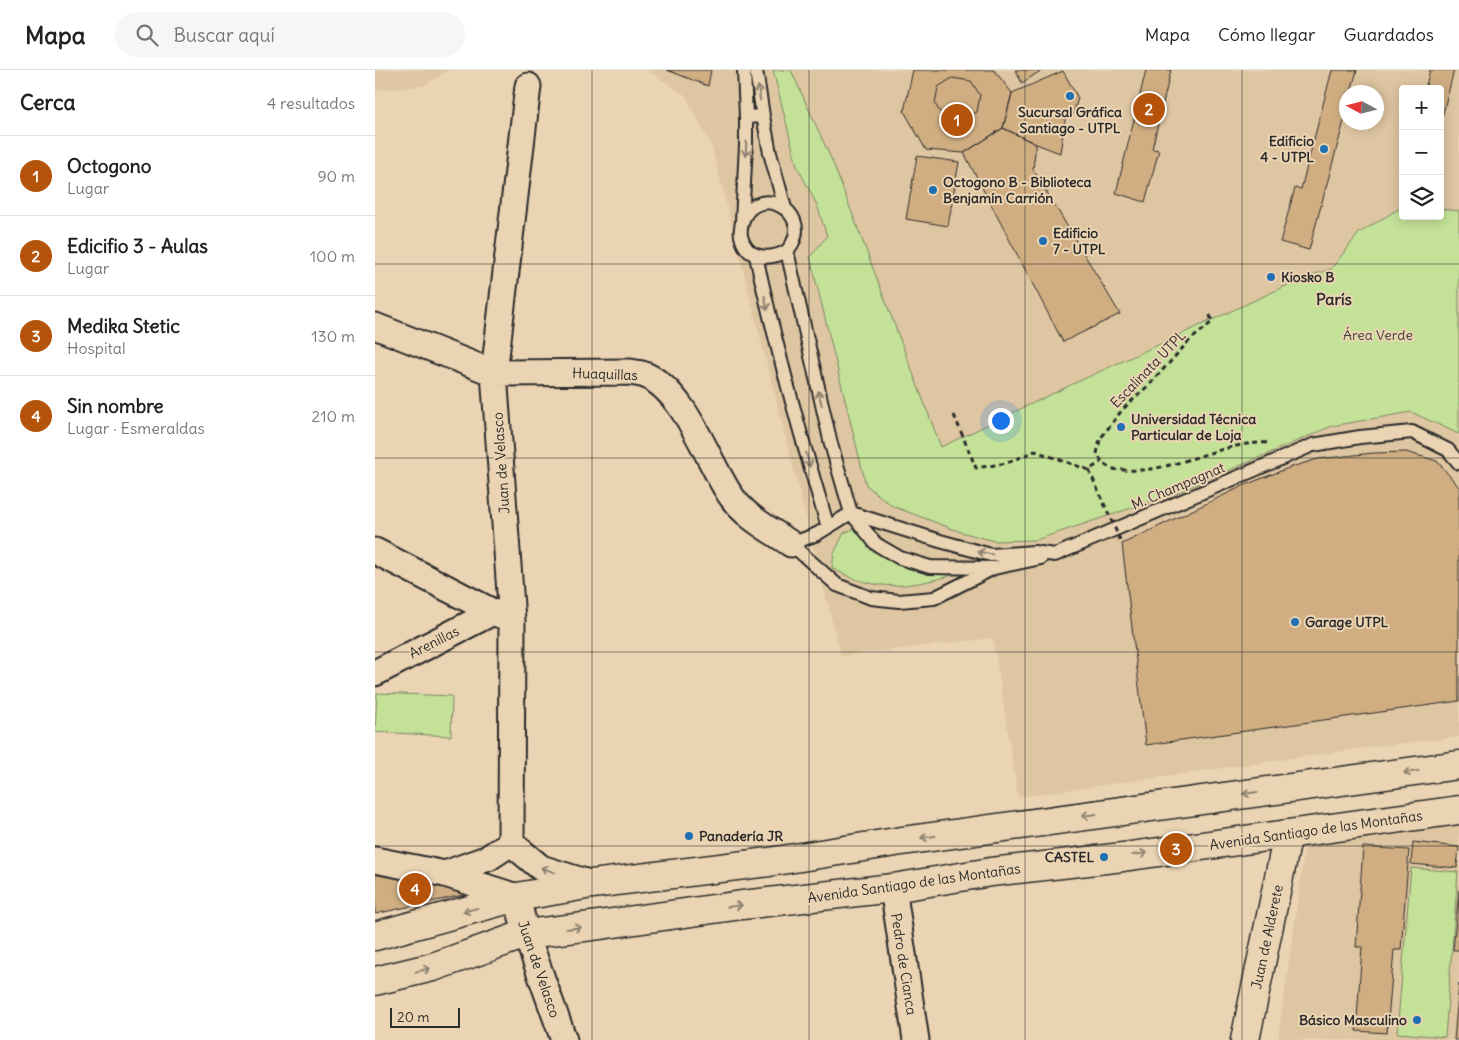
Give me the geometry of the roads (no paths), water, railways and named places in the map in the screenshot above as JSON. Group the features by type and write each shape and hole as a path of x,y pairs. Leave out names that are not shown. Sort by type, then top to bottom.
{"main road":[{"path":"375,936 517,897 591,884 769,862 902,841 1459,765"},
{"name":"Avenida Santiago de las Montañas","path":"375,981 433,968 526,934 602,925 742,904 893,888 991,872 1123,857 1459,810"},
{"name":"Juan de Alderete","path":"1245,1040 1288,834"}],"street":[{"name":"Juan de Velasco","path":"511,843 494,373 528,86"},
{"name":"Huaquillas","path":"375,326 494,373 630,372 644,375 661,385 677,403 731,497 748,515 791,544"},
{"path":"375,551 502,616"},
{"name":"Arenillas","path":"375,673 502,616"},
{"path":"445,874 489,858 511,843 541,868 591,884"},
{"path":"375,860 445,874 517,897"},
{"name":"Pedro de Cianca","path":"893,888 916,1040"},
{"name":"Juan de Velasco","path":"517,897 526,934 564,1040"}],"lane":[{"path":"742,222 747,212 755,206 765,202 775,203 785,208 793,217 796,229 794,241 787,251 767,258 756,256 746,247 741,235 746,145 744,70"},
{"path":"755,70 770,153 785,208"},
{"path":"746,117 763,116"},
{"path":"787,251 831,444 851,513 877,544 900,558 930,567 994,568"},
{"path":"756,256 769,316 828,527"},
{"name":"M. Champagnat","path":"791,544 837,585 871,598 899,601 934,598 994,568 1055,555 1313,445 1361,437 1411,432 1448,450 1459,463"},
{"path":"791,544 817,534 851,513 991,555 1034,552 1055,555"}],"place":[{"name":"Sucursal Gráfica Santiago - UTPL","path":"1070,96"},
{"name":"Edicifio 3 - Aulas","path":"1149,109"},
{"name":"Octogono","path":"957,120"},
{"name":"Edificio 4 - UTPL","path":"1324,149"},
{"name":"Octogono B - Biblioteca Benjamín Carrión","path":"933,190"},
{"name":"Edificio 7 - UTPL","path":"1043,241"},
{"name":"Kiosko B","path":"1271,277"},
{"name":"Universidad Técnica Particular de Loja","path":"1121,427"},
{"name":"Garage UTPL","path":"1295,622"},
{"name":"Panadería JR","path":"689,836"},
{"name":"Medika Stetic","path":"1176,849"},
{"name":"CASTEL","path":"1104,857"},
{"name":"Sin nombre","path":"415,889"},
{"name":"Básico Masculino","path":"1417,1020"}],"district":[{"name":"París","path":"1334,299"}],"park label":[{"name":"Área Verde","path":"1378,335"}]}
